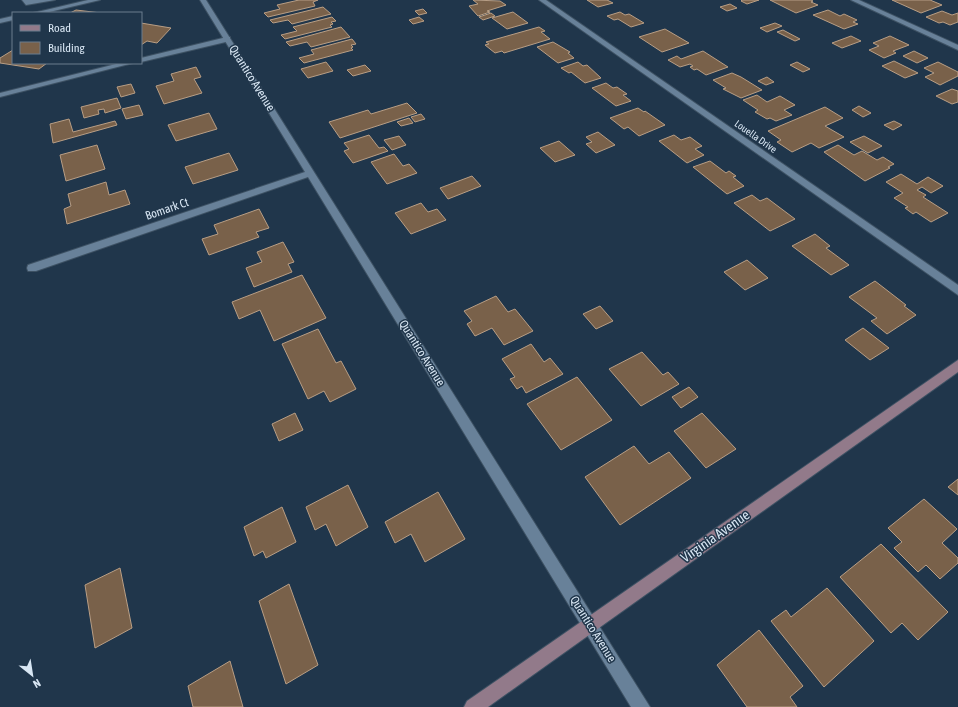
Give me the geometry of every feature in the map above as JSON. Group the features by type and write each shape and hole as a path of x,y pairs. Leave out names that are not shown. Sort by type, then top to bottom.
{"street":[{"path":"25,0 26,3 52,0"},
{"path":"41,12 97,0"},
{"name":"Quantico Avenue","path":"203,0 641,707"},
{"name":"Louella Drive","path":"542,0 958,291"},
{"path":"854,0 958,48"},
{"path":"0,20 12,18"},
{"path":"142,60 227,39"},
{"path":"0,95 125,64"},
{"name":"Bomark Ct","path":"32,268 311,173"},
{"name":"Virginia Avenue","path":"473,707 958,365"}],"building":[{"path":"299,0 318,0 313,2 315,6 268,17 264,13 280,9 277,5"},
{"path":"473,0 500,1 506,5 487,11 490,12 478,16 469,6 478,4"},
{"path":"587,0 607,0 613,3 598,7"},
{"path":"759,0 747,4 741,1"},
{"path":"770,0 811,0 813,1 811,2 818,5 796,13"},
{"path":"892,0 930,0 942,5 921,13"},
{"path":"730,4 737,8 727,11 720,7"},
{"path":"323,7 331,14 292,24 288,20 273,23 270,20"},
{"path":"423,9 427,13 419,15 415,11"},
{"path":"76,10 93,12 72,12"},
{"path":"828,10 840,16 844,14 857,20 853,22 858,24 844,29 813,15"},
{"path":"942,11 952,15 958,13 958,22 950,25 943,22 939,23 926,17"},
{"path":"513,12 528,23 507,29 492,18"},
{"path":"620,12 625,15 629,14 644,23 631,27 618,19 614,20 607,16"},
{"path":"491,13 495,16 483,20 479,17"},
{"path":"332,17 336,21 331,22 333,24 330,25 332,27 285,39 281,35 297,31 293,27"},
{"path":"419,17 424,21 413,24 409,20"},
{"path":"142,23 171,28 157,43 147,41 142,44"},
{"path":"775,23 782,26 767,32 760,28"},
{"path":"341,27 350,37 311,47 307,42 290,46 286,42"},
{"path":"539,27 545,31 541,32 550,39 504,53 502,51 495,53 485,45 489,44 486,42"},
{"path":"665,29 689,43 662,52 639,37"},
{"path":"783,30 800,39 795,41 777,32"},
{"path":"851,36 861,41 842,48 832,43"},
{"path":"890,36 909,45 893,51 896,53 884,58 869,50 879,46 873,43"},
{"path":"352,39 356,44 351,45 353,50 304,63 299,58 314,54 311,50"},
{"path":"553,42 570,52 568,53 574,58 558,63 537,47"},
{"path":"12,51 12,64 46,64 39,69 0,63 0,58"},
{"path":"703,51 728,67 706,75 697,69 694,70 690,67 693,66 690,64 680,67 668,60 677,56 681,59"},
{"path":"914,51 928,58 917,63 903,56"},
{"path":"894,61 918,73 905,78 882,66"},
{"path":"326,62 333,71 308,78 301,69"},
{"path":"578,62 583,66 587,65 601,78 585,83 571,72 569,73 561,68"},
{"path":"797,62 810,69 803,72 790,65"},
{"path":"938,62 958,72 958,76 940,85 925,77 934,73 924,68"},
{"path":"365,65 371,71 353,76 347,70"},
{"path":"196,67 201,77 194,79 202,93 164,104 156,86 174,81 171,74"},
{"path":"732,73 762,90 741,98 723,89 726,88 713,80"},
{"path":"767,77 774,82 766,85 758,81"},
{"path":"606,83 613,88 617,87 627,94 623,95 631,101 616,106 592,88"},
{"path":"131,84 135,93 121,97 117,87"},
{"path":"952,89 958,91 958,102 952,104 936,96"},
{"path":"757,95 767,102 780,96 795,105 784,110 792,115 776,121 770,118 767,119 755,112 758,110 743,100"},
{"path":"117,98 121,108 105,113 104,109 98,110 99,114 84,118 81,107"},
{"path":"407,103 417,113 340,138 329,122 368,110 371,114"},
{"path":"139,105 143,115 126,119 122,109"},
{"path":"859,106 871,113 863,117 852,110"},
{"path":"825,107 843,118 825,126 844,137 819,148 811,143 792,152 777,142 781,140 768,131"},
{"path":"638,108 665,125 639,136 628,127 624,129 610,118"},
{"path":"209,113 217,129 176,141 168,125"},
{"path":"421,114 425,119 415,122 411,117"},
{"path":"409,118 413,123 401,126 397,122"},
{"path":"69,119 73,132 115,121 117,125 53,143 50,124"},
{"path":"894,121 902,125 893,130 884,125"},
{"path":"598,132 615,145 596,153 586,144 592,142 586,137"},
{"path":"369,135 379,148 384,147 388,151 353,163 344,151 349,149 344,143"},
{"path":"674,135 681,140 690,137 702,146 695,149 704,155 687,163 659,141"},
{"path":"399,136 406,145 392,150 384,140"},
{"path":"864,136 882,146 868,153 850,142"},
{"path":"559,141 575,155 555,162 540,148"},
{"path":"97,145 105,169 66,181 60,155"},
{"path":"838,145 854,155 862,151 877,160 883,157 894,164 888,167 890,168 865,181 824,152"},
{"path":"229,153 238,170 193,184 185,167"},
{"path":"394,154 403,166 409,164 417,173 387,184 371,162"},
{"path":"710,161 726,173 729,171 736,176 733,177 744,186 727,194 693,167"},
{"path":"901,174 917,184 928,177 943,186 931,193 922,187 917,190 926,195 923,197 948,213 931,222 916,212 913,214 905,208 908,207 894,198 903,193 886,182"},
{"path":"472,176 481,186 448,199 440,188"},
{"path":"106,182 109,195 125,190 130,204 67,224 64,209 71,206 68,194"},
{"path":"752,195 760,201 767,198 795,219 770,231 734,203"},
{"path":"421,203 428,212 437,209 446,220 411,234 395,213"},
{"path":"259,209 269,228 256,232 259,237 209,255 202,239 218,234 214,225"},
{"path":"815,234 830,246 826,248 849,265 831,275 792,246"},
{"path":"283,242 294,262 288,264 292,272 254,287 246,268 262,262 257,252"},
{"path":"747,260 768,278 745,290 724,272"},
{"path":"302,275 326,318 274,341 260,310 239,319 232,302"},
{"path":"875,281 906,305 904,306 916,315 887,334 871,321 877,318 849,297"},
{"path":"496,296 508,312 515,309 533,331 504,345 492,328 475,336 467,324 472,321 464,311"},
{"path":"600,306 613,321 596,329 583,314"},
{"path":"863,328 889,348 870,360 845,340"},
{"path":"318,329 336,363 341,361 356,389 330,402 324,391 308,399 282,344"},
{"path":"531,344 544,362 550,358 563,374 526,393 522,386 517,389 510,379 515,377 502,359"},
{"path":"642,352 663,375 668,372 679,384 641,406 609,369"},
{"path":"577,377 612,420 561,450 527,404"},
{"path":"689,387 698,397 681,408 672,397"},
{"path":"295,413 303,430 279,441 272,424"},
{"path":"702,413 736,449 706,468 674,431"},
{"path":"634,446 649,464 669,452 691,478 620,525 585,477"},
{"path":"958,479 958,495 948,487"},
{"path":"348,485 368,527 336,546 326,524 315,530 306,507"},
{"path":"438,492 465,539 425,562 411,534 395,543 385,522"},
{"path":"924,499 957,529 942,543 958,558 958,563 940,579 926,565 918,572 894,548 902,542 888,528"},
{"path":"282,507 296,542 266,558 263,551 254,556 244,527"},
{"path":"881,544 948,612 918,640 902,623 891,633 840,577"},
{"path":"120,568 132,628 95,648 85,585"},
{"path":"289,584 318,665 286,684 259,601"},
{"path":"827,588 874,641 824,687 771,621 786,610 791,617"},
{"path":"759,630 803,686 790,697 797,707 747,707 717,665"},
{"path":"230,661 243,707 193,707 188,686"}]}
